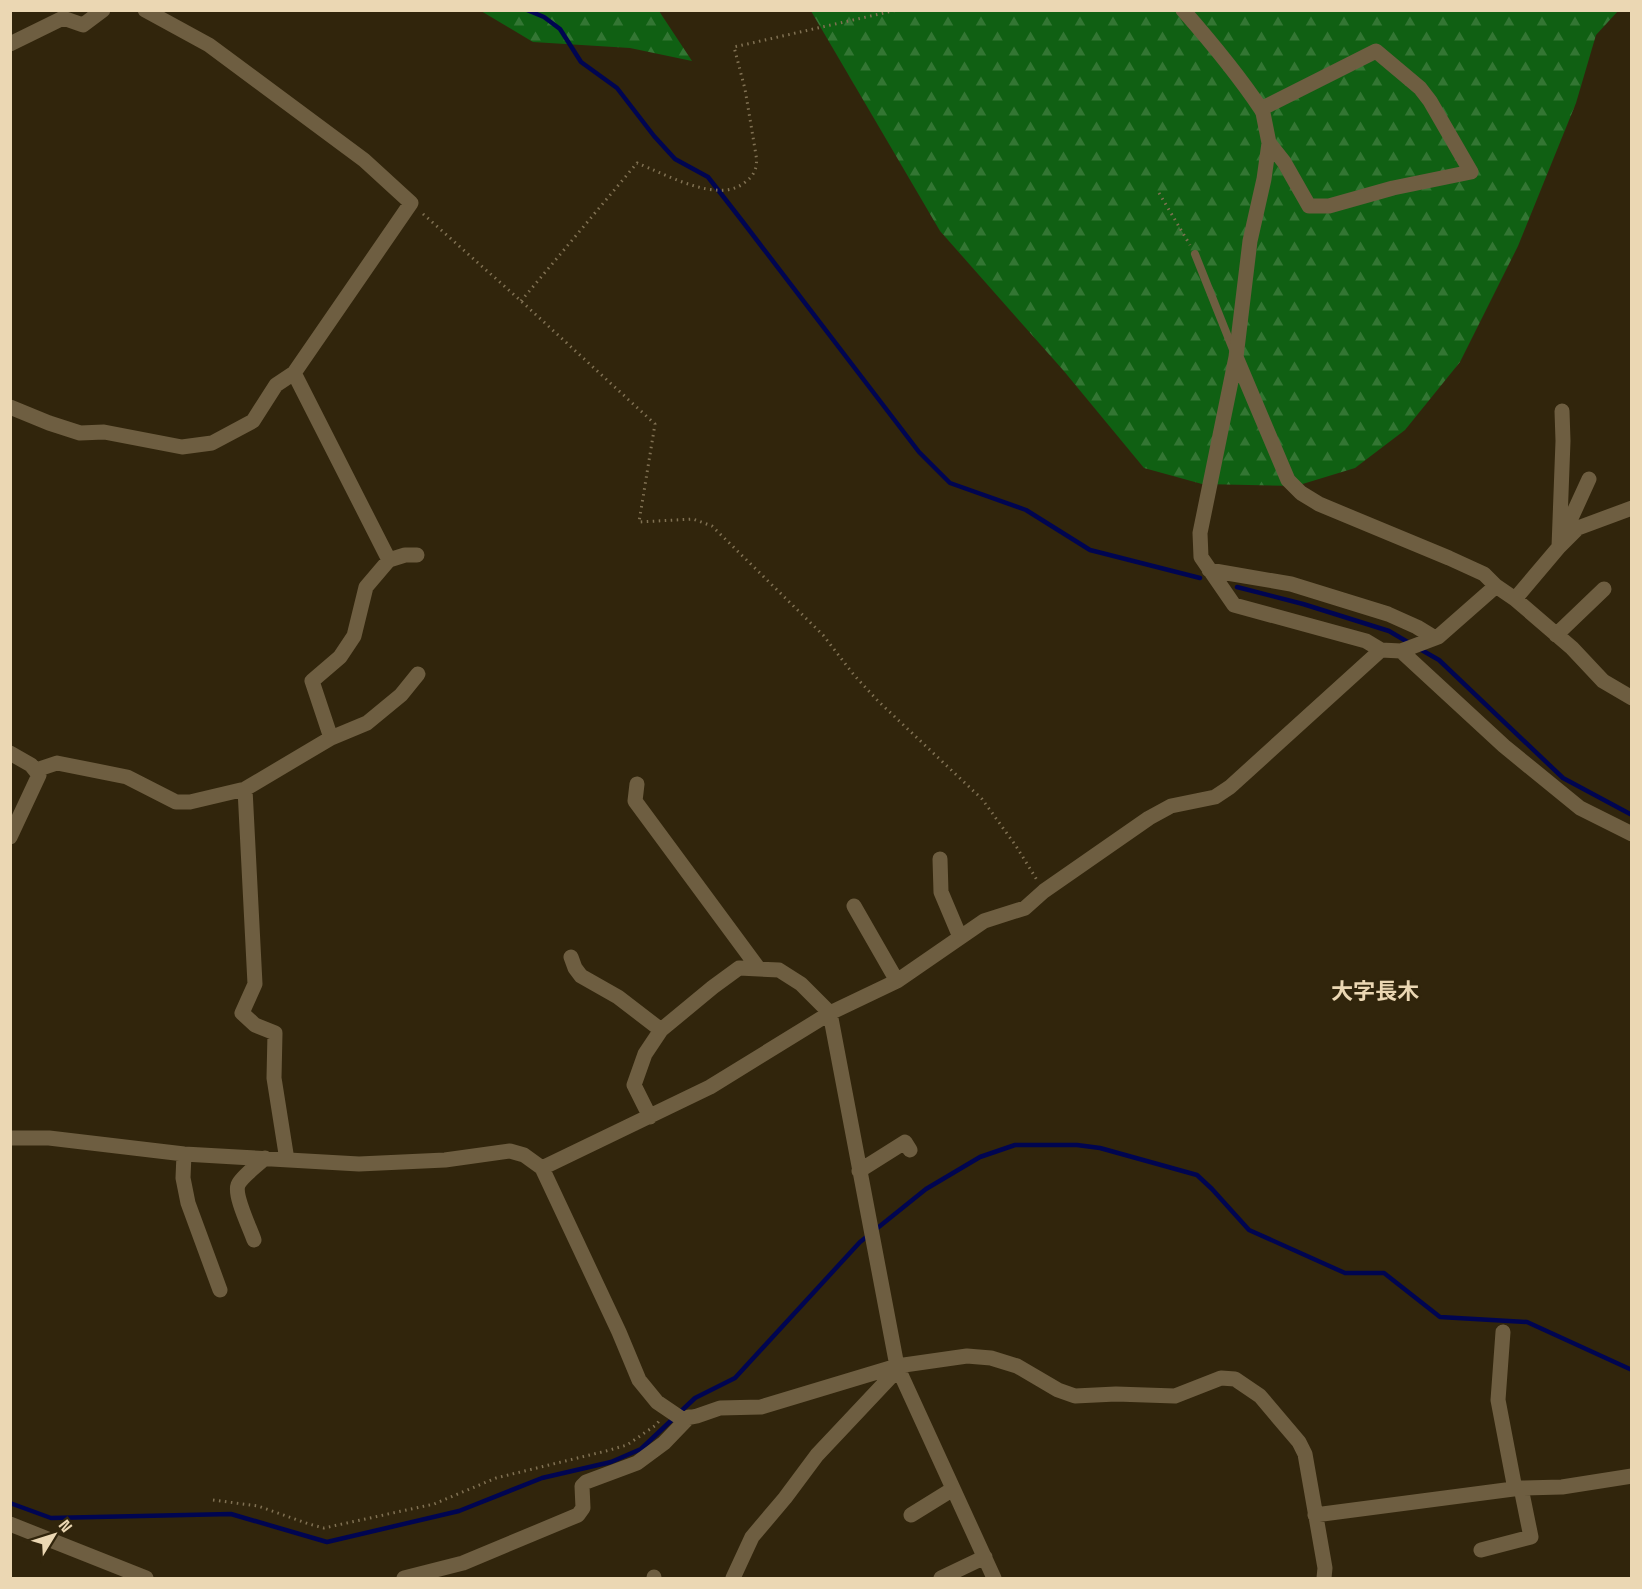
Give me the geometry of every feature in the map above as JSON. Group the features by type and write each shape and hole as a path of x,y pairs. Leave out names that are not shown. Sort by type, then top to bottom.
{"street":[{"path":"10,44 63,18 83,26 104,10"},
{"path":"10,407 80,433 104,432 182,447 212,443 253,421 276,386 294,373 411,203 364,160 209,45 145,10"},
{"path":"1183,10 1214,44 1261,109 1269,143 1264,179 1250,241 1236,357 1200,533 1201,557 1234,605 1366,641 1381,650 1402,651 1430,640 1496,586"},
{"path":"1261,109 1376,51 1420,88 1430,101 1471,172 1393,188 1329,206 1309,206 1284,162 1269,143"},
{"path":"1236,357 1288,480 1301,493 1319,504 1484,574 1572,648 1603,681 1632,698"},
{"path":"294,373 389,560"},
{"path":"1558,547 1563,441 1562,411"},
{"path":"1558,547 1589,479"},
{"path":"1515,599 1558,547 1578,528 1632,508"},
{"path":"331,738 312,681 340,657 354,636 366,587 389,560 405,555 417,555"},
{"path":"1209,570 1291,584 1388,614 1417,627 1430,640"},
{"path":"1556,635 1604,590"},
{"path":"542,1167 710,1087 830,1013 897,981 984,921 1025,908 1044,891 1149,818 1171,806 1215,797 1230,787 1381,650"},
{"path":"1402,651 1504,746 1580,808 1632,834"},
{"path":"36,770 57,763 127,777 176,802 190,802 245,789 331,738 367,723 400,695 418,674"},
{"path":"10,753 31,765 39,775 10,837"},
{"path":"637,784 635,801 759,969"},
{"path":"245,789 255,984 242,1013 255,1025 275,1033 274,1078 287,1160"},
{"path":"940,858 941,892 960,937"},
{"path":"854,906 897,981"},
{"path":"571,957 575,968 582,976 618,997 661,1029"},
{"path":"650,1117 634,1086 645,1054 661,1029 739,968 779,970 801,984 830,1013 897,1368 994,1578"},
{"path":"10,1138 49,1138 184,1154 359,1164 445,1160 510,1151 525,1155 542,1167 639,1380 657,1402 677,1414 720,1408 761,1407 897,1368 967,1356 991,1358 1017,1366 1058,1390 1075,1396 1116,1394 1174,1396 1221,1378 1235,1379 1260,1396 1299,1442 1305,1454 1325,1568 1324,1578"},
{"path":"860,1171 905,1142 910,1150"},
{"path":"184,1154 183,1178 188,1203 219,1290"},
{"path":"255,1240 237,1187 241,1180 265,1158"},
{"path":"1481,1550 1531,1537 1498,1400 1503,1332"},
{"path":"734,1578 752,1537 786,1498 817,1455 897,1368"},
{"path":"404,1578 463,1563 578,1515 583,1508 582,1486 586,1482 638,1463 664,1443 677,1414"},
{"path":"1315,1515 1518,1489 1562,1487 1632,1476"},
{"path":"911,1515 953,1489"},
{"path":"10,1524 146,1578"},
{"path":"941,1578 984,1557"}],"lane":[{"path":"1195,254 1236,357"}],"path":[{"path":"521,301 638,164 699,188 721,192 737,189 752,177 757,164 756,155 745,89 734,47 897,10"},
{"path":"1159,193 1195,254"},
{"path":"411,203 655,424 639,522 693,519 712,526 823,635 878,701 982,799 1016,846 1044,891"},
{"path":"213,1500 258,1506 324,1528 434,1504 496,1478 627,1445 656,1425 663,1417 677,1414"}],"green space":[{"path":"481,11 659,11 692,61 630,48 533,42"},
{"path":"811,11 1618,11 1596,35 1576,103 1518,246 1460,362 1405,430 1355,468 1296,486 1202,484 1144,468 1063,370 940,231"}],"waterway":[{"path":"527,10 544,17 560,29 581,62 617,88 675,159 708,177 919,452 950,483 1026,510 1090,550 1200,578"},
{"path":"1237,587 1303,604 1389,631 1411,644"},
{"path":"1418,648 1439,660 1563,778 1632,815"},
{"path":"875,1230 926,1189 980,1157 1015,1145 1077,1145 1100,1148 1197,1175 1249,1230 1345,1273 1384,1273 1440,1317 1527,1322 1632,1370"},
{"path":"10,1503 51,1518 231,1514 327,1542 459,1511 542,1478 611,1462 641,1449 695,1398 735,1378 869,1235"}],"district":[{"name":"大字長木","path":"1375,991"}]}
